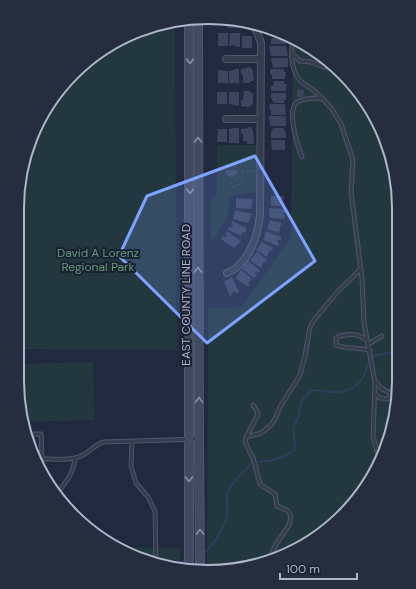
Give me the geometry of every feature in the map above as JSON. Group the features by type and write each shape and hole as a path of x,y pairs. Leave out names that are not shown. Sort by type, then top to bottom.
{"main road":[{"name":"EAST COUNTY LINE ROAD","path":"198,24 198,439 201,565"},
{"name":"EAST COUNTY LINE ROAD","path":"189,25 189,564"}],"street":[{"path":"227,273 241,263 255,239 260,215 261,59 260,38 256,30"},
{"path":"226,59 261,59"},
{"path":"226,119 260,119"}],"lane":[{"path":"292,45 294,70 298,79 312,89 332,109 341,124 351,153 353,166 351,192 360,265 363,315 375,380 376,394 373,437 377,453"},
{"path":"292,54 300,61 311,62 326,68"},
{"path":"302,157 294,133 294,105 298,101 304,99 322,98"},
{"path":"246,438 261,433 271,425 275,419 280,407 300,376 310,327 338,291 360,269 360,265"},
{"path":"355,275 361,276"},
{"path":"368,342 364,337 352,333 338,336 335,342 336,345 341,347 361,348 370,351"},
{"path":"368,342 370,343 382,336"},
{"path":"375,380 381,388 388,392 390,398 384,400 378,398 376,394"},
{"path":"253,405 258,414 246,438 247,446 253,458 260,484 275,494 278,506 288,511 291,516 289,525 272,553"},
{"path":"32,434 41,434 42,458 75,458 84,455 99,443 115,441 198,439"},
{"path":"132,441 131,466 136,482 148,498 155,511 156,558"},
{"path":"60,490 69,479 74,467 75,458"}],"path":[{"path":"235,166 236,177"},
{"path":"235,171 260,171"},
{"path":"238,176 243,180 235,188 230,183 236,177 238,176"}],"highlighted area":[{"path":"255,156 315,261 207,343 119,256 147,196"}],"green space":[{"name":"David A Lorenz Regional Park","path":"175,27 177,350 24,349 24,196 30,160 43,127 62,96 78,78 96,62 116,49 138,38 160,30"},
{"path":"293,45 320,62 338,78 354,96 373,127 386,160 392,196 392,393 386,429 373,462 354,493 338,511 310,534 278,551 256,559 220,565 207,565 208,308 242,307 291,237"},
{"path":"217,145 256,145 256,192 230,196 229,211 225,221 211,243 210,201 217,194"},
{"path":"93,362 95,420 29,422 24,393 24,364"},
{"path":"130,547 181,548 180,562 160,559"}],"building":[{"path":"228,25 240,27 228,28"},
{"path":"218,33 228,33 228,46 218,46"},
{"path":"230,33 240,33 240,47 235,47 235,45 229,46"},
{"path":"242,36 252,36 252,48 242,48"},
{"path":"274,36 278,38 286,42 286,44 271,44 271,39 273,39"},
{"path":"269,46 286,46 288,56 271,56"},
{"path":"271,58 288,58 288,67 273,68"},
{"path":"250,67 253,71 254,80 250,81 250,83 243,83 243,74 241,74 241,69"},
{"path":"239,69 239,83 229,83 229,71"},
{"path":"270,69 284,69 284,72 286,72 285,79 272,79"},
{"path":"218,70 228,71 228,83 218,83"},
{"path":"274,81 284,81 284,84 287,84 286,91 271,91 271,86 273,86"},
{"path":"297,90 304,90 303,97 297,97"},
{"path":"244,91 250,91 250,93 253,93 253,104 249,107 241,106"},
{"path":"217,92 227,92 227,104 217,104"},
{"path":"229,92 239,92 239,106 229,104"},
{"path":"271,93 286,93 286,100 284,100 284,103 274,103 271,98"},
{"path":"270,104 285,104 286,115 271,115 271,110 269,108"},
{"path":"269,116 286,116 286,126 270,126"},
{"path":"252,127 254,144 247,144 247,141 243,141 241,129"},
{"path":"239,128 239,143 229,143 229,129"},
{"path":"273,128 284,128 284,131 286,131 286,138 271,138"},
{"path":"218,129 227,129 227,142 217,142"},
{"path":"271,140 285,140 285,150 272,150"},
{"path":"233,169 237,173 233,177 227,176 226,170"},
{"path":"271,196 284,196 282,203 284,203 284,206 271,206"},
{"path":"236,198 253,199 251,209 236,208"},
{"path":"269,208 286,209 285,213 283,213 285,215 285,219 270,218"},
{"path":"235,210 252,214 248,223 233,219"},
{"path":"270,220 282,223 279,233 267,229"},
{"path":"232,221 247,228 245,233 243,232 241,236 228,230 229,226 232,227 233,225 231,224"},
{"path":"227,231 241,241 234,248 221,239 223,236 227,236 225,234"},
{"path":"266,231 281,237 281,240 277,240 279,244 277,246 263,240"},
{"path":"262,242 273,248 270,252 269,251 267,257 256,250"},
{"path":"257,252 267,260 264,263 263,262 261,268 250,260"},
{"path":"247,260 260,270 258,273 256,271 255,273 257,275 254,278 242,269"},
{"path":"241,270 252,279 248,283 250,284 248,287 235,278"},
{"path":"232,277 239,292 236,293 234,291 230,296 224,282"}],"waterway":[{"path":"374,356 392,352"},
{"path":"258,462 277,459 294,450 295,444 293,429 299,415 301,402 311,390 339,392 353,388 363,378 370,360"},
{"path":"203,553 207,551 214,542 224,524 227,514 227,495 230,488 238,476 252,463"},
{"path":"180,562 186,560"}]}
